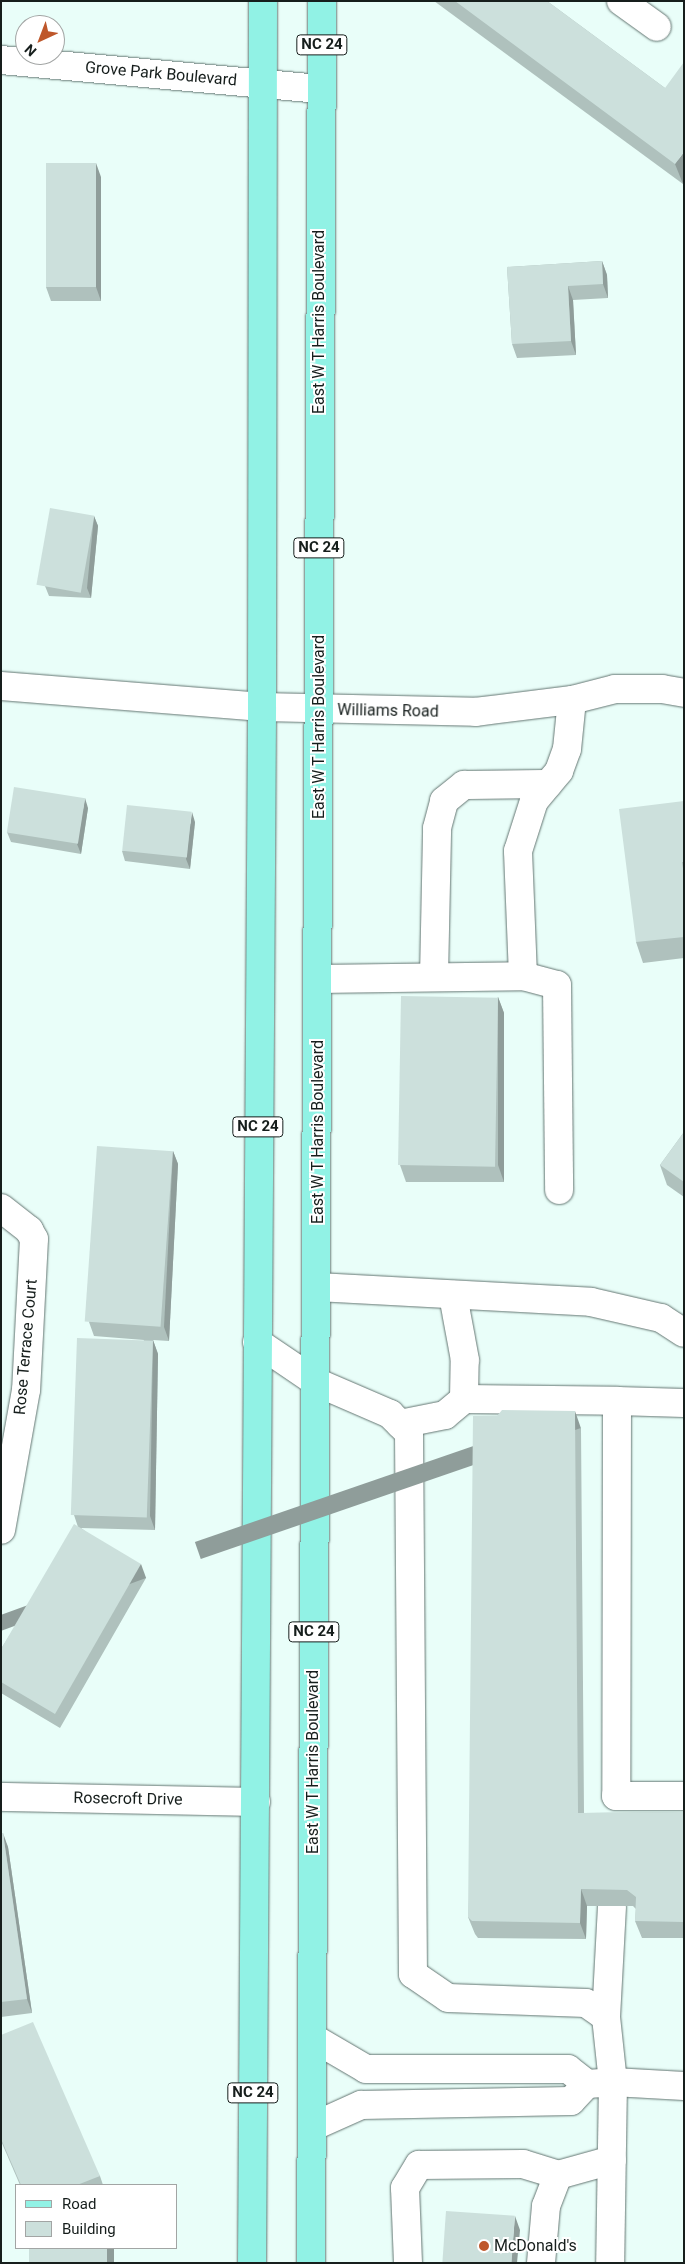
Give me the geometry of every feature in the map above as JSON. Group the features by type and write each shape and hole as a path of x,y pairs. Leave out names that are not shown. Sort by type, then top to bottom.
{"main road":[{"name":"NC 24","path":"252,2263 262,707 263,1"},
{"name":"East W T Harris Boulevard","path":"311,2263 322,1"}],"street":[{"path":"621,1 657,27"},
{"name":"Grove Park Boulevard","path":"1,60 321,89"},
{"name":"Williams Road","path":"1,686 262,707 320,710 475,712 572,700 615,689 662,689 684,693"},
{"path":"523,976 518,851 534,801 559,771 567,749 572,700"},
{"path":"434,977 437,828 444,801 464,785 548,784"},
{"path":"318,979 523,976 557,985 559,1190"},
{"name":"Rose Terrace Court","path":"1,1208 29,1230 34,1239 26,1390 1,1530"},
{"path":"317,1287 591,1302 661,1318 684,1333"},
{"path":"453,1294 465,1360 464,1399"},
{"path":"257,1342 316,1382 390,1414 409,1433 413,1974 448,1998 586,2003 606,2018"},
{"path":"400,1424 445,1415 464,1399 684,1403"},
{"path":"617,1401 615,1809 684,1796"},
{"name":"Rosecroft Drive","path":"1,1797 256,1802"},
{"path":"610,2263 612,2160 600,2083 606,2018 612,1907"},
{"path":"313,2038 366,2069 568,2069 600,2083 684,2086"},
{"path":"312,2127 361,2105 571,2101 600,2083"},
{"path":"408,2262 405,2188 419,2165 523,2164 558,2175 612,2160"},
{"path":"527,2263 529,2234 546,2206 558,2175"},
{"path":"541,2263 546,2206"}],"building":[{"path":"455,1 547,1 665,88 684,62 684,152 675,164"},
{"path":"46,163 96,163 96,287 46,287"},
{"path":"602,261 603,284 568,286 571,341 512,344 507,267"},
{"path":"50,508 94,516 81,593 36,585"},
{"path":"14,787 85,798 78,844 7,832"},
{"path":"684,801 684,862 682,862 684,875 684,937 636,942 619,809"},
{"path":"127,805 192,812 187,858 122,851"},
{"path":"401,996 498,998 495,1167 398,1165"},
{"path":"684,1132 684,1182 660,1165"},
{"path":"97,1146 173,1151 161,1327 85,1322"},
{"path":"77,1338 153,1341 147,1518 71,1515"},
{"path":"502,1410 575,1411 578,1813 684,1812 684,1922 635,1921 636,1897 627,1890 581,1889 580,1923 472,1921 468,1917 473,1416 497,1416"},
{"path":"74,1524 141,1564 55,1714 1,1682 1,1649"},
{"path":"1,1833 3,1833 27,1999 1,2002"},
{"path":"33,2022 100,2176 80,2184 21,2184 1,2139 1,2035"},
{"name":"McDonald's","path":"446,2211 515,2216 512,2263 442,2263"},
{"path":"29,2249 107,2249 107,2263 29,2263"}],"place":[{"name":"McDonald's","path":"484,2246"}]}
